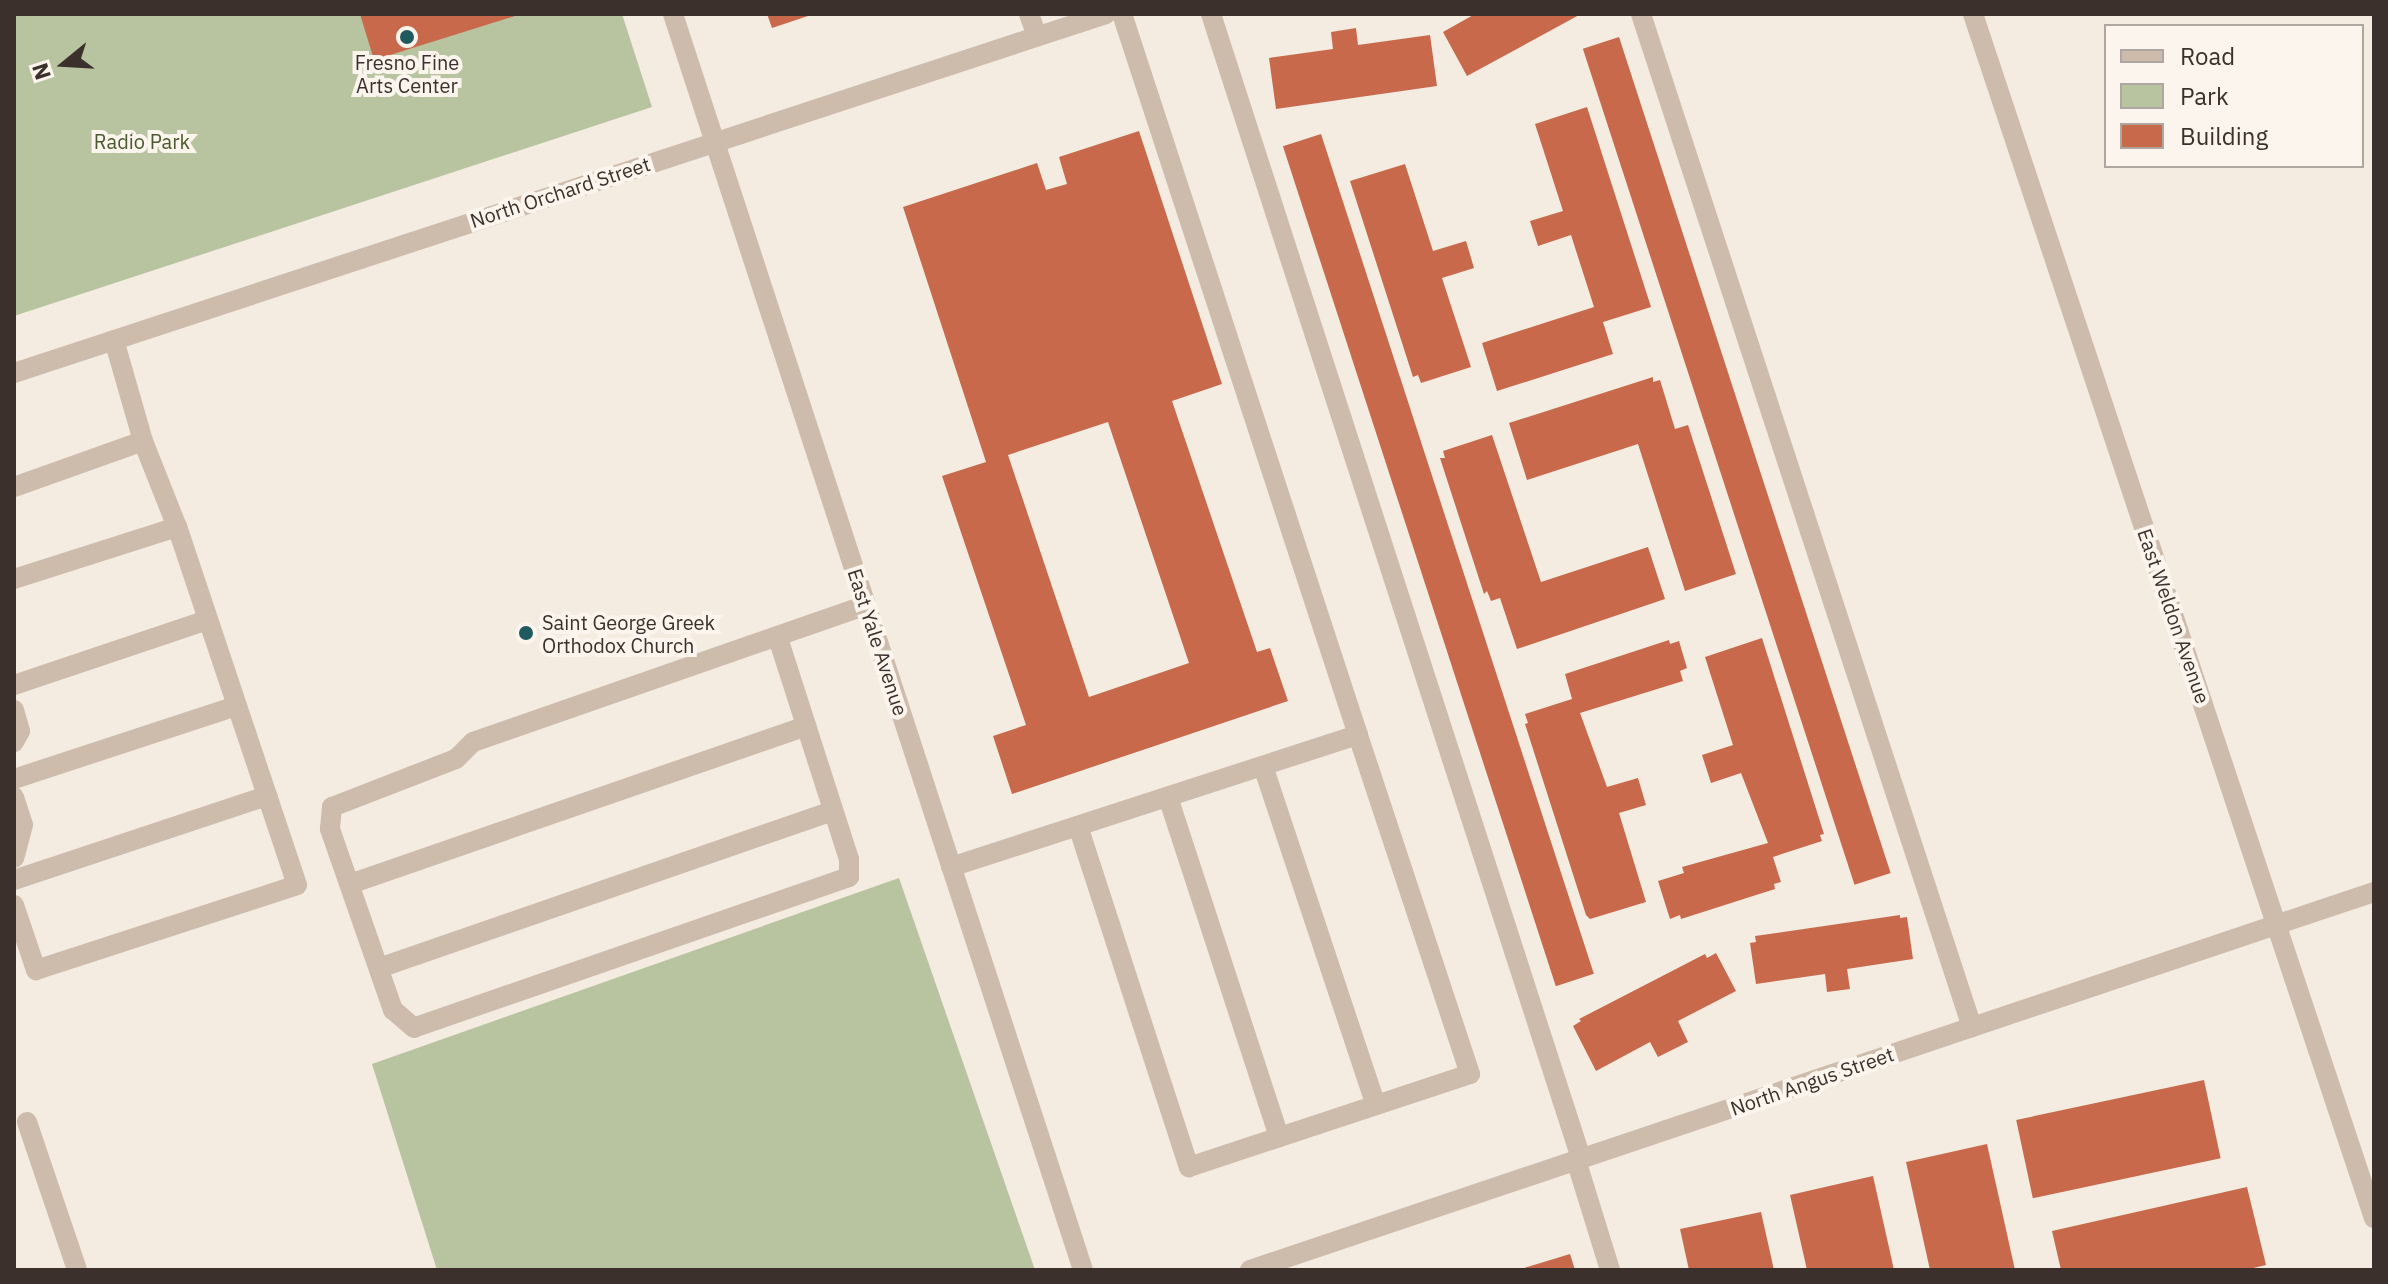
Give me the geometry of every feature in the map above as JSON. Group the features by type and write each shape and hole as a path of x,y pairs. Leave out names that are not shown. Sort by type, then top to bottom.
{"street":[{"name":"East Yale Avenue","path":"673,14 1083,1270"},
{"path":"1029,14 1037,36"},
{"name":"North Orchard Street","path":"14,373 1106,14"},
{"path":"1078,826 1189,1167 1470,1074 1122,14"},
{"path":"1211,14 1579,1159 1610,1270"},
{"path":"1641,14 1972,1027"},
{"name":"East Weldon Avenue","path":"1973,14 2374,1218"},
{"path":"14,905 36,970 297,885 177,527 143,441 114,340"},
{"path":"14,487 143,441"},
{"path":"14,579 177,527"},
{"path":"778,638 849,859 849,877 414,1028 393,1010 330,829 332,807 456,759 473,742 866,605"},
{"path":"14,685 207,620"},
{"path":"14,779 236,706"},
{"path":"14,710 20,731 14,742"},
{"path":"350,884 806,726"},
{"path":"951,867 1358,735"},
{"path":"1263,766 1376,1105"},
{"path":"14,880 267,796"},
{"path":"14,797 23,825 14,858"},
{"path":"1168,797 1279,1137"},
{"path":"379,968 833,811"},
{"name":"North Angus Street","path":"1254,1269 2374,892"},
{"path":"27,1122 77,1270"}],"green space":[{"name":"Radio Park","path":"14,14 622,14 652,107 14,316"},
{"path":"899,878 1035,1270 437,1270 372,1064"}],"building":[{"name":"Fresno Fine Arts Center","path":"360,14 518,14 518,15 374,60"},
{"path":"767,14 811,14 811,15 772,28"},
{"path":"1475,14 1581,14 1467,76 1443,32"},
{"path":"1356,28 1358,45 1430,35 1437,86 1276,109 1269,58 1333,49 1331,32"},
{"path":"1619,37 1891,873 1854,885 1583,49"},
{"path":"1587,107 1651,307 1603,322 1613,354 1497,391 1482,343 1594,307 1571,235 1538,246 1530,221 1563,211 1535,124"},
{"path":"1139,131 1222,384 1172,401 1257,652 1270,648 1288,701 1012,794 993,736 1026,725 942,476 986,462 903,207 1037,163 1046,190 1067,184 1059,157","holes":["1108,422 1189,663 1089,697 1008,455"]},
{"path":"1321,134 1594,974 1556,986 1283,146"},
{"path":"1405,164 1433,251 1466,241 1474,268 1442,278 1471,367 1421,383 1418,375 1413,377 1350,181"},
{"path":"1653,377 1653,382 1660,380 1675,429 1688,425 1736,574 1685,591 1638,444 1527,480 1509,423"},
{"path":"1492,435 1541,582 1648,547 1665,599 1517,649 1500,598 1491,601 1487,591 1484,594 1440,458 1445,458 1443,451"},
{"path":"1762,638 1824,834 1820,835 1822,841 1773,857 1781,882 1774,884 1775,889 1681,919 1680,915 1670,919 1658,881 1684,873 1682,867 1768,843 1741,773 1711,783 1702,755 1733,745 1705,657"},
{"path":"1669,640 1670,644 1679,641 1687,668 1680,671 1683,681 1580,713 1607,787 1638,778 1646,805 1619,813 1646,902 1590,919 1586,915 1525,724 1528,723 1525,714 1572,699 1565,674"},
{"path":"1900,915 1900,918 1907,917 1913,959 1847,969 1850,989 1827,992 1825,974 1756,984 1750,943 1756,942 1755,936"},
{"path":"1716,953 1736,991 1678,1021 1688,1042 1658,1057 1650,1042 1596,1071 1573,1026 1581,1021 1579,1019 1705,954 1707,958"},
{"path":"2204,1080 2221,1158 2033,1198 2016,1120"},
{"path":"1987,1144 2015,1270 1930,1270 1906,1162"},
{"path":"1873,1176 1894,1270 1807,1270 1790,1195"},
{"path":"2247,1187 2266,1265 2245,1270 2061,1270 2052,1231"},
{"path":"1761,1212 1774,1270 1689,1270 1680,1229"},
{"path":"1570,1254 1575,1270 1521,1269"}],"place":[{"name":"Fresno Fine Arts Center","path":"407,37"},
{"name":"Saint George Greek Orthodox Church","path":"526,633"}]}
